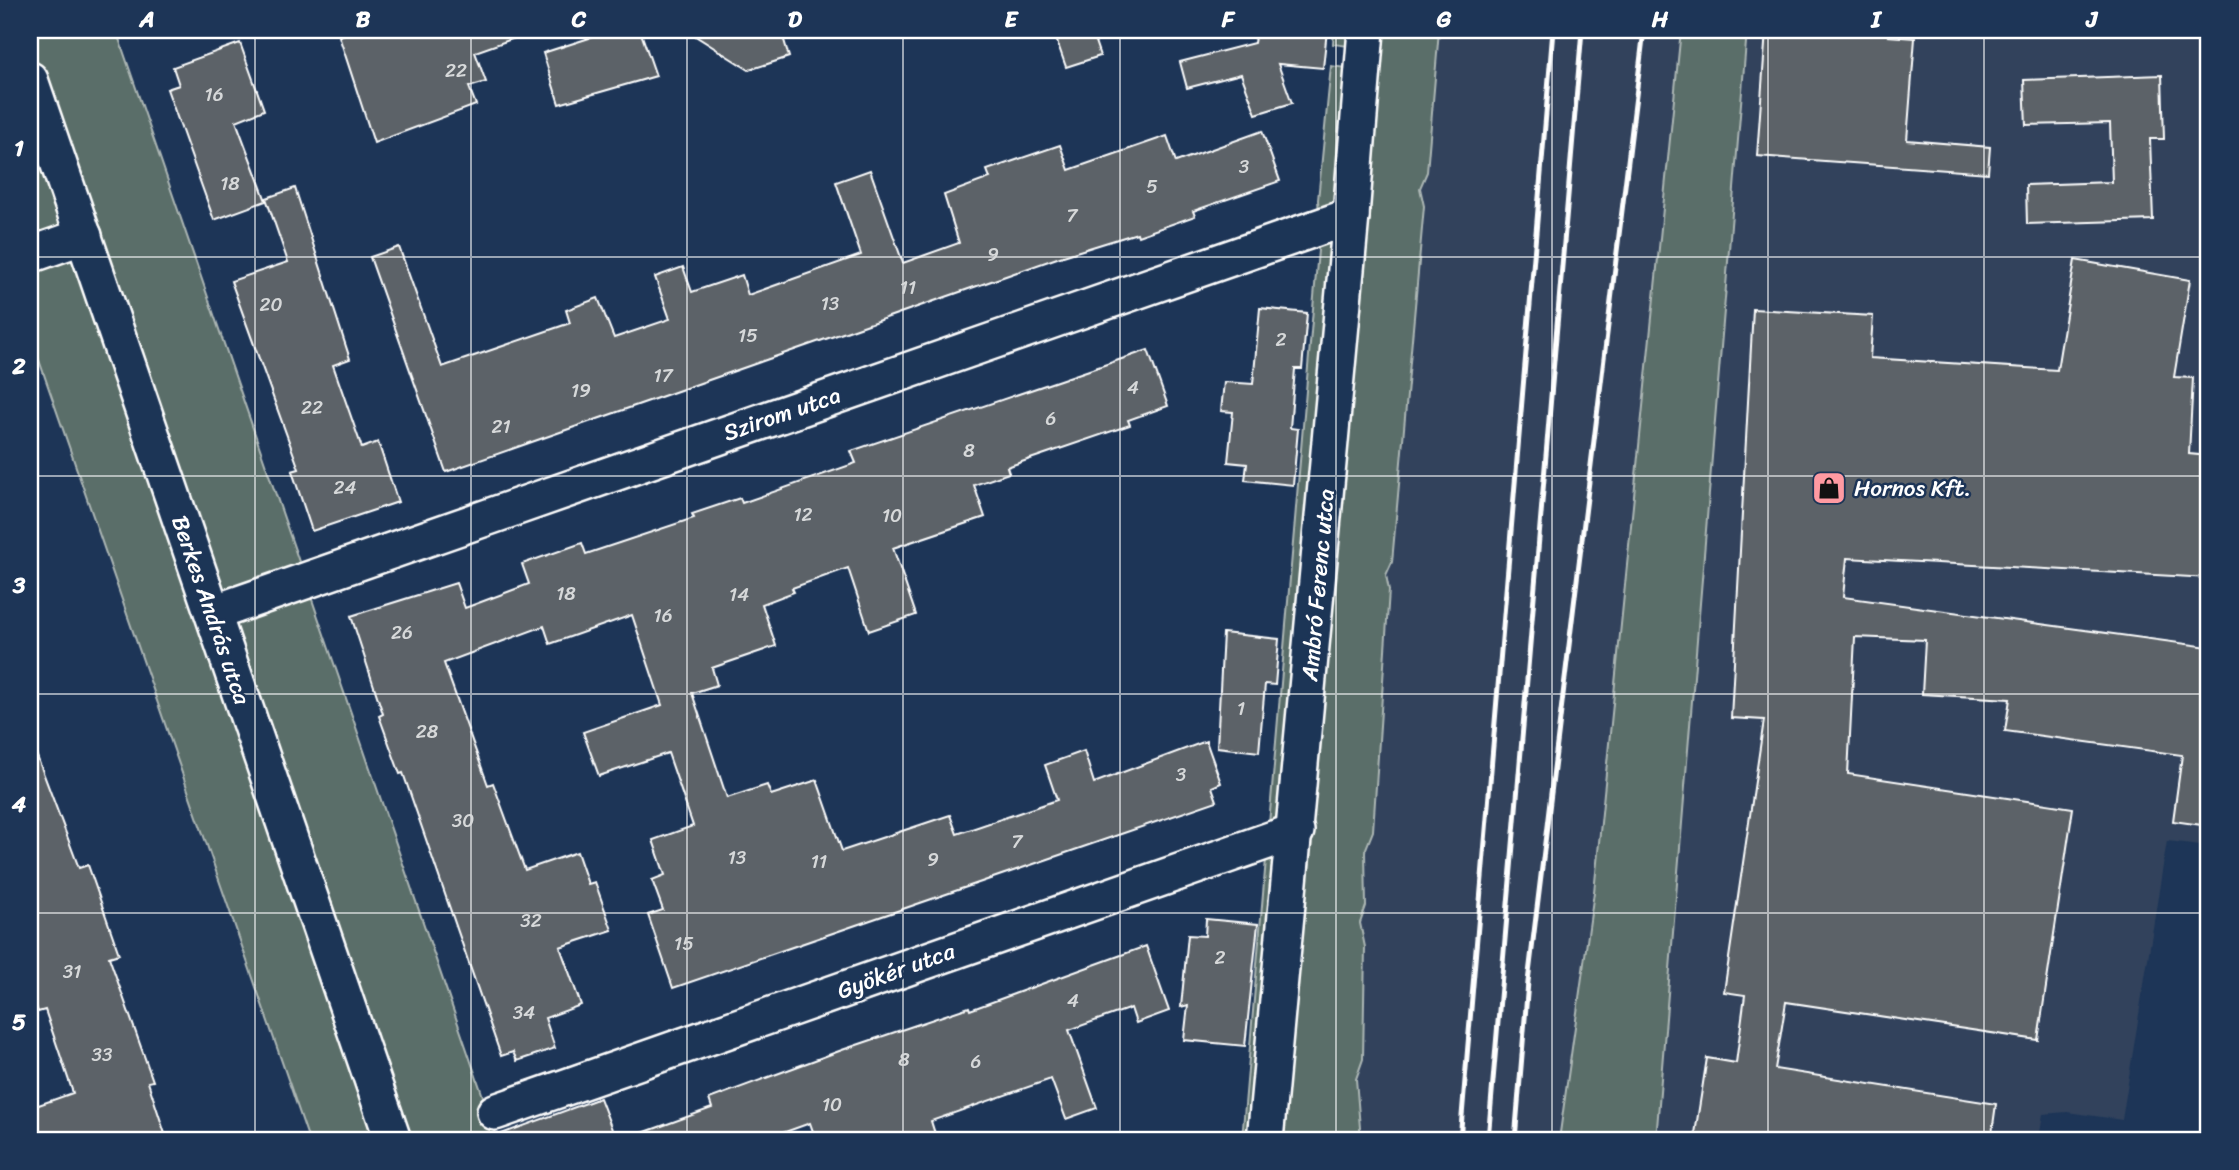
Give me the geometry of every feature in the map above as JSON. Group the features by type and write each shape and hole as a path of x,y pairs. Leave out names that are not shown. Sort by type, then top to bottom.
{"street":[{"name":"Ambró Ferenc utca","path":"1265,1140 1352,216 1366,30"},
{"name":"Berkes András utca","path":"30,80 213,612 387,1139"},
{"name":"Szirom utca","path":"213,612 1352,216"},
{"path":"30,255 83,236"},
{"name":"Gyökér utca","path":"495,1112 1296,831"}],"shaded area":[{"path":"1439,30 2209,30 2209,846 2167,841 2122,1120 2067,1112 2043,1114 2039,1140 1361,1140 1356,1079 1363,1059 1365,947 1360,923 1366,906 1365,851 1373,831 1389,590 1386,575 1392,562 1424,206 1420,188 1427,172"}],"green space":[{"path":"30,30 116,30 498,1140 309,1140 30,334"},
{"path":"1334,30 1439,30 1427,172 1420,188 1424,206 1392,562 1386,575 1389,590 1373,831 1365,851 1366,906 1360,923 1365,947 1363,1059 1356,1079 1361,1140 1242,1140 1320,227 1318,200 1331,66 1362,70 1364,48 1333,44"},
{"path":"1681,30 1747,30 1656,1140 1559,1140 1594,892"}],"building":[{"path":"356,30 525,30 526,34 475,52 486,82 469,87 476,105 374,143 339,36"},
{"path":"614,30 640,30 656,76 559,104 543,53"},
{"path":"686,30 781,30 789,57 749,70"},
{"path":"1053,30 1091,30 1100,56 1066,67"},
{"path":"1256,30 1327,30 1323,68 1278,64 1292,103 1256,114 1241,74 1187,88 1180,62 1254,43"},
{"path":"1766,30 1889,30 1888,36 1915,38 1907,140 1990,147 1988,173 1757,156"},
{"path":"240,43 264,110 236,121 266,201 214,220 167,89 179,85 173,67"},
{"path":"2162,75 2164,139 2150,139 2153,220 2027,224 2026,185 2112,182 2110,123 2026,125 2024,80"},
{"path":"1262,131 1280,181 1193,211 1195,216 1138,236 1137,233 1060,257 446,472 370,257 399,247 442,367 570,323 566,310 598,298 614,338 670,319 655,277 683,267 692,292 742,275 748,295 861,255 836,182 870,170 903,263 959,243 944,195 990,178 987,170 1060,145 1069,170 1167,136 1176,162"},
{"path":"295,188 350,359 333,365 362,448 378,442 398,502 312,531 292,471 299,469 231,281 288,262 266,198"},
{"path":"2075,260 2190,280 2174,377 2193,378 2189,454 2209,456 2209,578 1847,558 1843,597 2209,647 2209,826 2173,821 2182,755 2005,731 2010,699 1922,694 1925,640 1855,637 1848,774 2073,808 2038,1040 1786,1002 1775,1069 1996,1104 1991,1140 1694,1140 1707,1058 1736,1063 1745,995 1724,992 1764,720 1731,718 1753,309 1873,316 1870,358 2057,370"},
{"path":"1260,308 1307,313 1302,369 1295,369 1290,428 1298,429 1293,485 1245,480 1247,464 1228,462 1233,412 1221,411 1224,382 1253,384"},
{"path":"1148,350 1168,406 1128,420 1130,425 1007,467 1009,473 974,485 985,517 893,548 916,615 869,631 848,568 792,588 794,592 762,604 776,646 712,668 717,685 692,693 727,798 767,785 771,795 817,780 842,851 950,815 957,834 1057,800 1045,765 1084,751 1094,783 1206,741 1221,783 1212,787 1217,801 673,988 648,915 663,910 652,880 665,875 653,840 693,826 668,753 599,776 583,732 662,705 632,615 550,644 544,626 444,663 488,785 493,783 525,870 577,852 588,884 595,882 612,930 560,947 581,1005 545,1018 555,1048 517,1061 513,1052 501,1056 403,773 400,774 379,716 383,714 351,616 456,583 465,608 529,584 522,564 582,543 586,554 694,518 692,514 740,498 742,503 856,463 851,451"},
{"path":"1223,633 1279,639 1275,685 1265,684 1259,752 1217,747"},
{"path":"35,751 79,868 88,865 119,954 109,957 153,1081 148,1082 167,1140 30,1140 30,1108 73,1093 45,1010 38,1012 30,990 30,752"},
{"path":"1206,919 1258,924 1245,1046 1184,1040 1188,1005 1181,1007 1188,935 1205,936"},
{"path":"1146,946 1169,1011 1136,1023 1131,1008 1069,1030 1097,1108 1066,1119 1051,1079 931,1121 937,1140 816,1140 810,1123 763,1140 635,1140 634,1136 712,1108 709,1099 842,1050 969,1007 970,1010"},
{"path":"600,1098 616,1140 494,1140 493,1137"}],"railway":[{"path":"1460,1140 1553,30"},
{"path":"1488,1140 1582,30"},
{"path":"1515,1140 1528,982 1644,30"}],"place":[{"name":"Hornos Kft.","path":"1829,488"}]}
